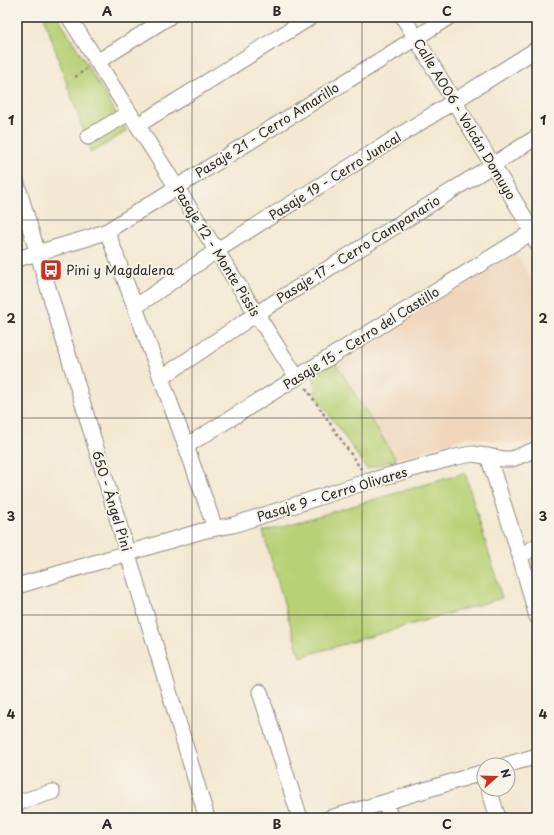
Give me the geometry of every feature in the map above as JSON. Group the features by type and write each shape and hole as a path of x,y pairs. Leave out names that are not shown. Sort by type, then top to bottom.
{"street":[{"name":"Pasaje 12 - Monte Pissis","path":"69,17 256,314 298,377"},
{"path":"97,62 169,17"},
{"path":"88,137 133,119 311,17"},
{"name":"Calle A006 - Volcán Domuyo","path":"403,17 535,235"},
{"name":"Pasaje 21 - Cerro Amarillo","path":"17,259 107,231 449,17"},
{"name":"Pasaje 19 - Cerro Juncal","path":"135,306 216,251 537,49"},
{"name":"Pasaje 17 - Cerro Campanario","path":"161,378 256,314 537,137"},
{"name":"650 - Ángel Pini","path":"17,184 207,818"},
{"path":"107,231 215,528"},
{"name":"Pasaje 15 - Cerro del Castillo","path":"186,446 535,235"},
{"name":"Pasaje 9 - Cerro Olivares","path":"17,586 202,531 233,525 369,481 456,457 473,454 512,459 537,449"},
{"path":"488,456 520,556 537,617"},
{"path":"520,556 537,546"},
{"path":"260,692 300,818"},
{"path":"516,762 537,756"},
{"path":"330,818 476,774"},
{"path":"17,803 52,792"},
{"path":"491,797 498,818"},
{"path":"386,802 390,818"}],"path":[{"path":"298,377 369,481"}],"shaded area":[{"path":"513,249 537,288 537,437 530,442 513,444 469,436 396,459 334,361"}],"green space":[{"path":"44,17 58,17 127,131 91,153"},
{"path":"334,361 396,459 367,469 315,394 313,374"},
{"path":"465,473 502,598 300,657 263,532"}],"place":[{"name":"Pini y Magdalena","path":"51,270"}]}
